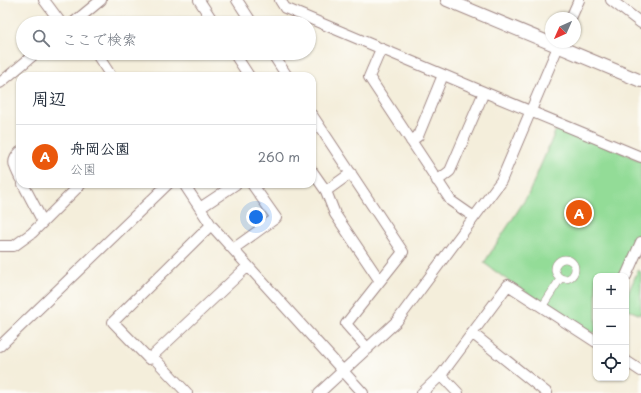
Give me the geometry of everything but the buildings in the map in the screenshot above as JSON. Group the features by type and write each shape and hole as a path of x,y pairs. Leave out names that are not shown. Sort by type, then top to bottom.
{"street":[{"path":"44,0 56,16"},
{"path":"81,16 101,0"},
{"path":"199,0 209,16"},
{"path":"237,0 247,16"},
{"path":"280,0 285,8 304,16"},
{"path":"447,0 545,38"},
{"path":"574,12 579,0"},
{"path":"612,0 641,23"},
{"path":"316,21 641,157"},
{"path":"319,393 397,321 501,181 557,48"},
{"path":"568,48 641,81"},
{"path":"381,49 369,77 451,201 474,217"},
{"path":"0,83 28,60"},
{"path":"101,60 108,72"},
{"path":"239,60 246,72"},
{"path":"277,60 284,72"},
{"path":"411,141 418,136 443,75"},
{"path":"437,181 450,171 484,92"},
{"path":"316,120 403,252 346,324 368,349"},
{"path":"16,156 13,161 16,168"},
{"path":"326,191 351,174"},
{"path":"316,177 326,191 334,214 380,281"},
{"path":"24,188 43,222"},
{"path":"0,246 14,246 32,233 77,188"},
{"path":"0,346 164,188"},
{"path":"187,188 211,225 363,393"},
{"path":"200,208 230,188"},
{"path":"233,249 276,218 255,188"},
{"path":"211,225 113,322 149,359 248,266"},
{"path":"627,273 641,242"},
{"path":"542,307 560,279"},
{"path":"422,393 441,375 508,285 593,340"},
{"path":"472,334 547,393"},
{"path":"152,356 187,393"},
{"path":"629,363 641,371"},
{"path":"441,375 458,393"}],"green space":[{"path":"558,125 641,161 641,232 622,273 593,273 593,333 510,282 484,263 528,195"},
{"path":"638,270 641,272 641,315 629,310 629,291"}],"place":[{"name":"舟岡公園","path":"579,213"}]}
